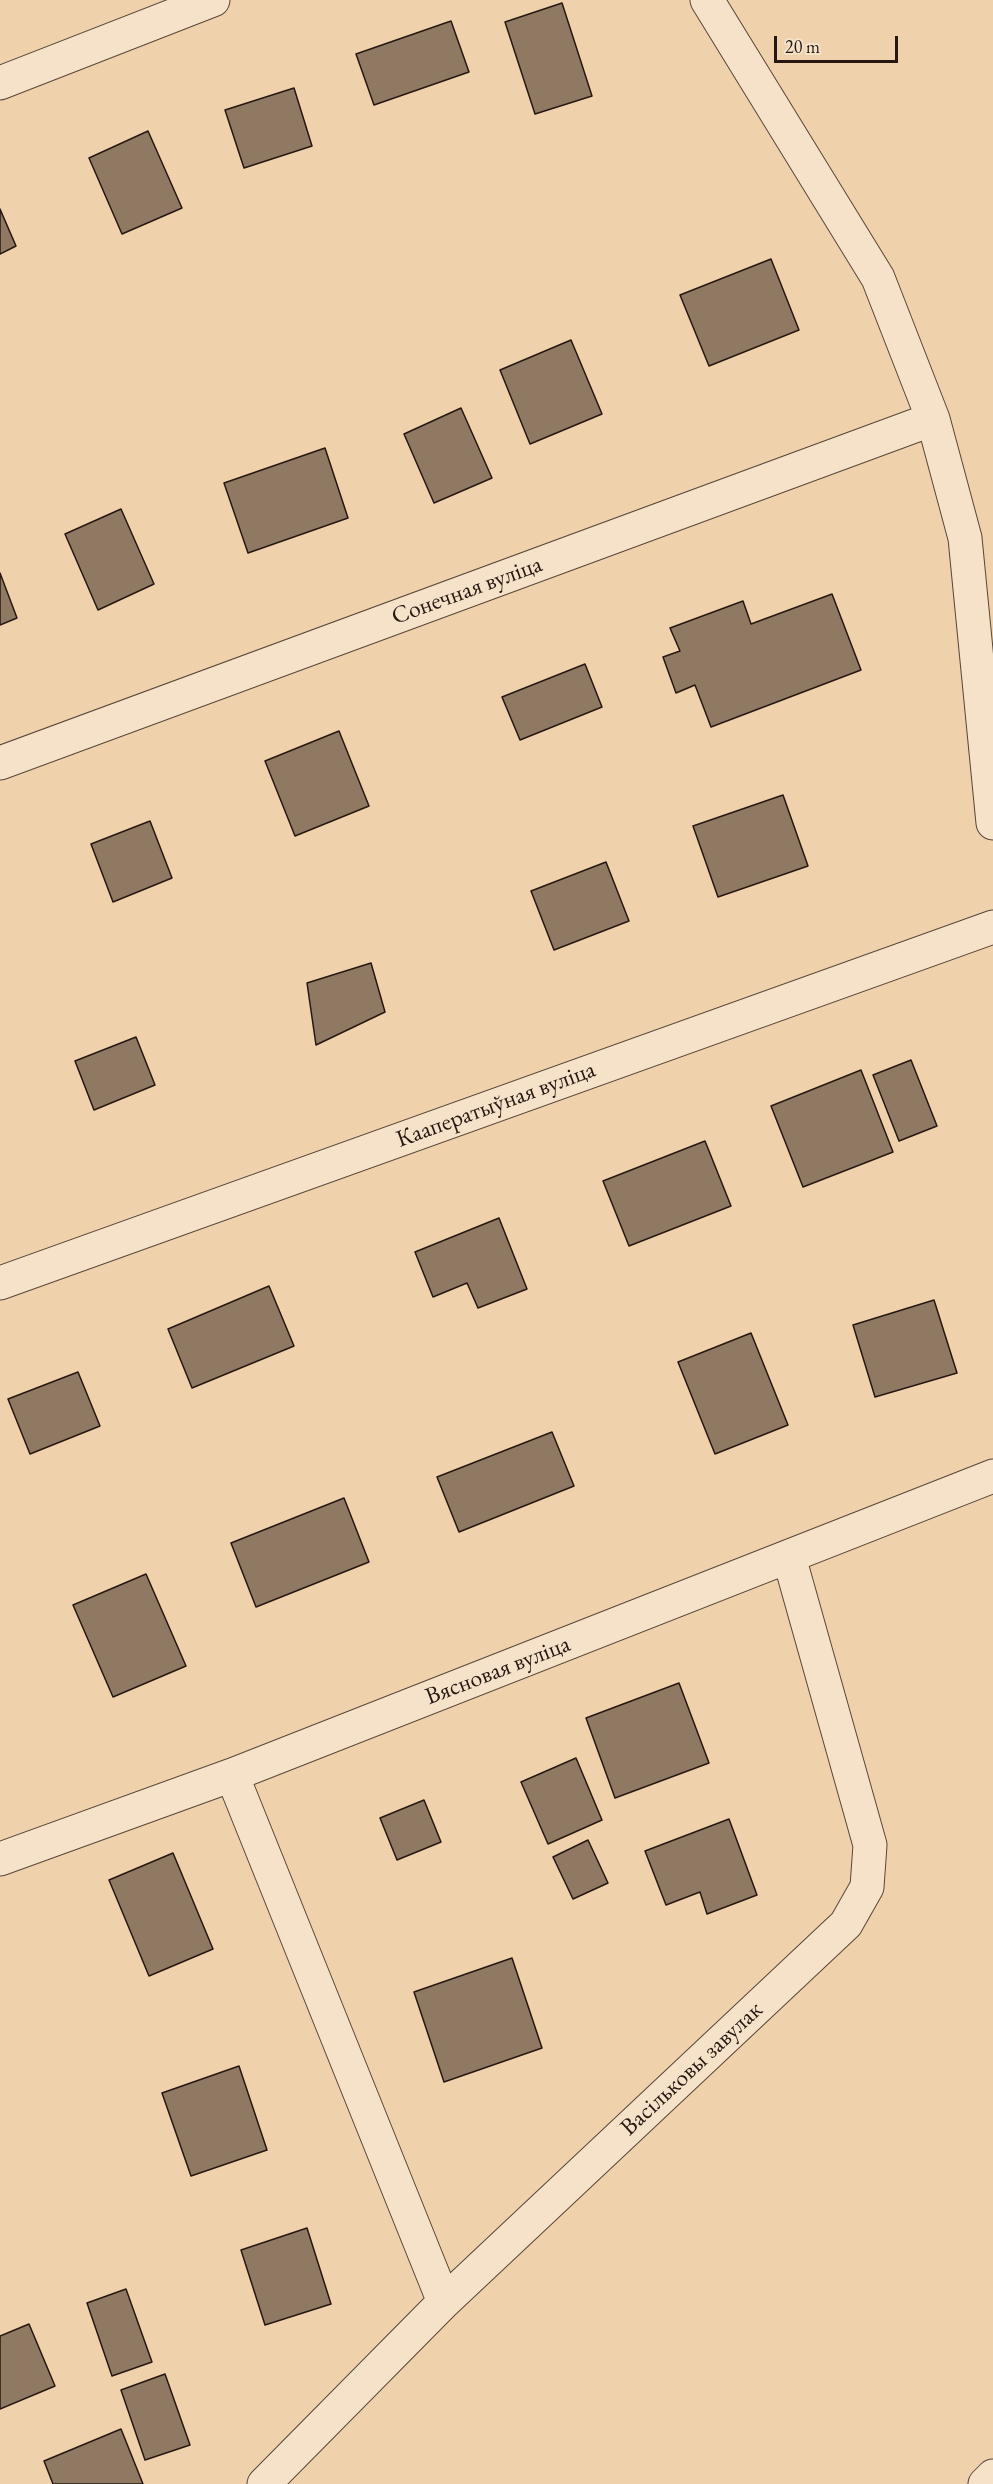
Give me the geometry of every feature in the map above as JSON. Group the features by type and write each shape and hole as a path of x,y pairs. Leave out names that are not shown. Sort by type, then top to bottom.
{"street":[{"path":"0,83 213,0"},
{"path":"707,0 878,278 933,419 965,538 993,823"},
{"name":"Сонечная вуліца","path":"0,763 933,419"},
{"name":"Кааператыўная вуліца","path":"0,1283 993,927"},
{"name":"Вясновая вуліца","path":"0,1858 232,1775 993,1476"},
{"name":"Васільковы завулак","path":"264,2484 444,2302 846,1924 867,1887 870,1845 789,1557"},
{"path":"232,1775 444,2302"},
{"path":"985,2484 993,2476"}],"building":[{"path":"562,3 592,96 535,114 505,22"},
{"path":"451,21 469,72 374,105 356,54"},
{"path":"294,88 312,146 244,168 225,110"},
{"path":"148,131 182,208 122,234 89,158"},
{"path":"0,209 16,246 0,254"},
{"path":"771,259 799,330 709,366 680,295"},
{"path":"571,340 602,414 530,444 500,370"},
{"path":"461,408 492,478 434,503 404,434"},
{"path":"325,448 348,518 248,553 224,483"},
{"path":"121,509 154,584 98,610 65,534"},
{"path":"0,573 17,618 0,625"},
{"path":"832,594 861,670 711,727 695,685 676,693 663,657 680,651 670,628 743,601 751,624"},
{"path":"585,664 602,707 520,740 502,697"},
{"path":"339,731 369,806 295,836 265,761"},
{"path":"783,795 808,866 718,897 693,826"},
{"path":"150,821 172,878 113,902 91,844"},
{"path":"606,862 629,921 554,950 531,891"},
{"path":"371,963 385,1012 316,1045 307,983"},
{"path":"136,1037 155,1085 94,1110 75,1061"},
{"path":"911,1060 937,1126 899,1141 873,1075"},
{"path":"861,1070 893,1152 803,1187 771,1106"},
{"path":"705,1141 731,1206 629,1246 603,1181"},
{"path":"499,1218 527,1289 478,1308 467,1283 433,1297 415,1252"},
{"path":"269,1286 294,1346 192,1388 168,1329"},
{"path":"934,1300 957,1373 875,1397 853,1325"},
{"path":"751,1333 788,1425 715,1454 678,1362"},
{"path":"78,1372 100,1426 30,1454 8,1399"},
{"path":"552,1432 574,1486 459,1532 437,1477"},
{"path":"344,1498 369,1562 256,1607 231,1543"},
{"path":"146,1574 186,1666 113,1697 73,1605"},
{"path":"679,1683 709,1763 615,1798 586,1718"},
{"path":"576,1758 602,1820 548,1844 521,1782"},
{"path":"424,1800 441,1842 397,1860 380,1818"},
{"path":"729,1819 757,1895 707,1914 700,1892 666,1905 645,1851"},
{"path":"588,1840 608,1883 573,1899 553,1857"},
{"path":"173,1853 213,1949 149,1976 109,1880"},
{"path":"512,1958 542,2048 444,2082 414,1992"},
{"path":"239,2066 267,2150 191,2176 162,2093"},
{"path":"307,2228 331,2304 265,2325 241,2250"},
{"path":"126,2289 152,2362 112,2376 87,2303"},
{"path":"29,2324 55,2386 0,2409 0,2336"},
{"path":"165,2374 190,2445 145,2460 121,2390"},
{"path":"121,2429 143,2484 53,2484 44,2461"}]}
